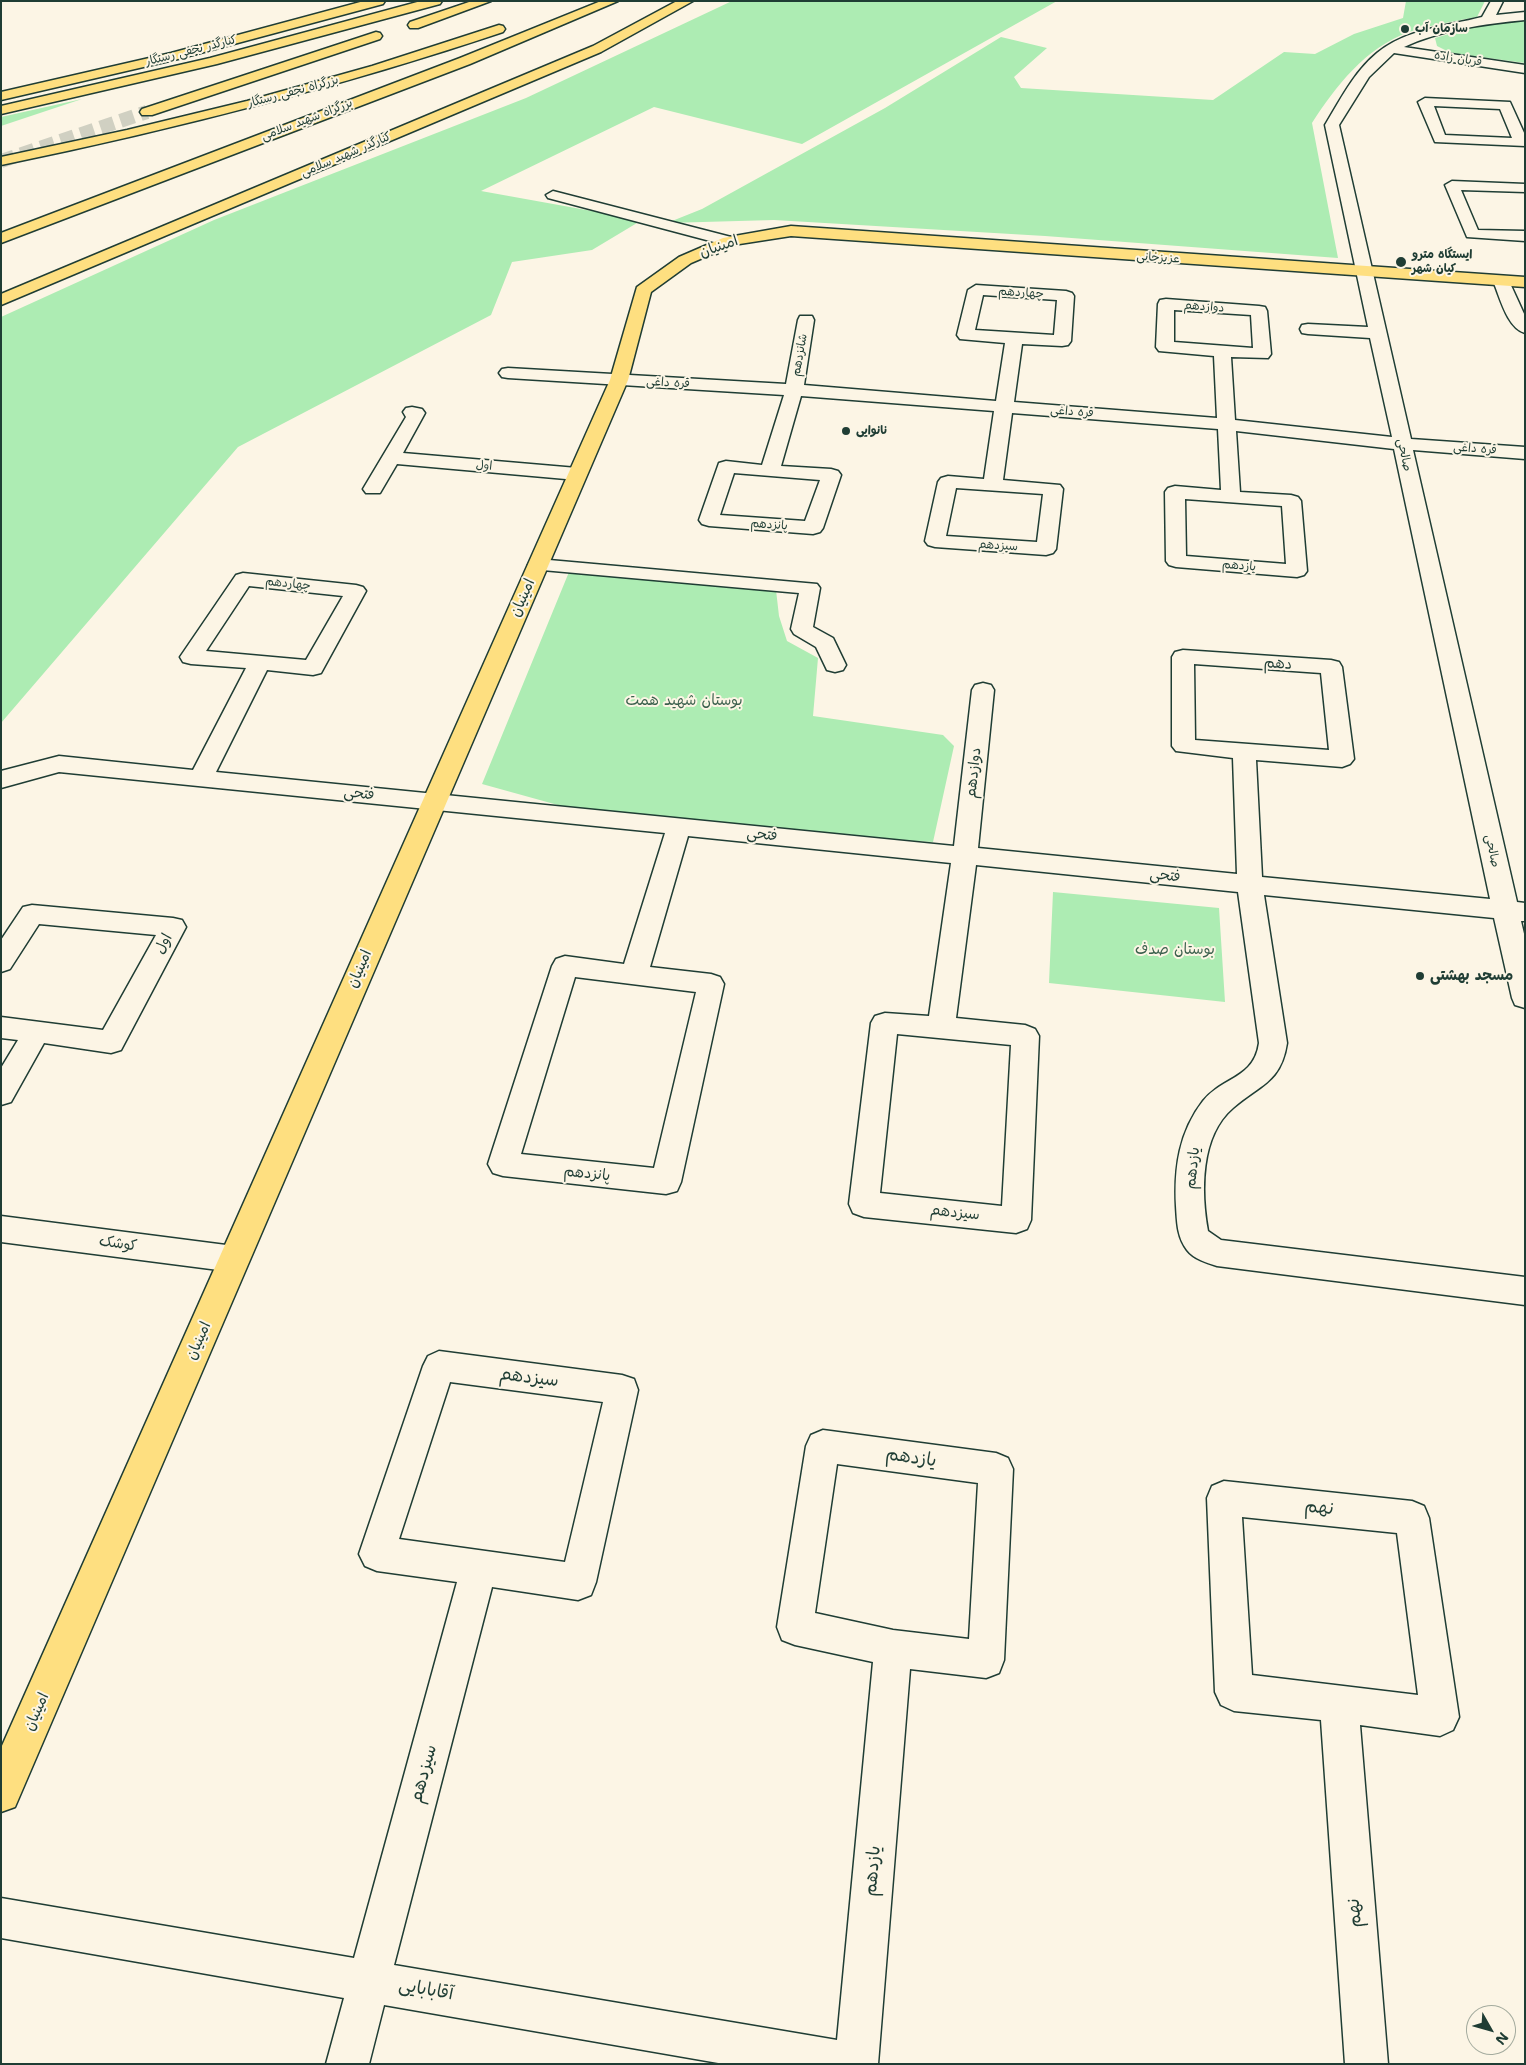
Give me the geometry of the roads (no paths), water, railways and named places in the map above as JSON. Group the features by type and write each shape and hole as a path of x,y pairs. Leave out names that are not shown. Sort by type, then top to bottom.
{"main road":[{"name":"کنارگذر نجفی رستگار","path":"1,96 183,54 379,1"},
{"path":"1,110 212,61 436,1"},
{"path":"405,28 485,1"},
{"path":"560,8 578,1"},
{"name":"بزرگراه شهید سلامی","path":"1,238 465,61 612,1"},
{"path":"666,12 677,1"},
{"name":"کنارگذر شهید سلامی","path":"1,300 597,49 687,1"},
{"name":"بزرگراه نجفی رستگار","path":"1,161 166,126 343,78 515,23"},
{"path":"147,112 386,33"},
{"name":"عزیزخانی","path":"791,231 1525,282"},
{"name":"امینیان","path":"1,1793 433,801 619,380 644,290 685,260 729,241 791,231"}],"street":[{"path":"1487,20 1497,1"},
{"name":"صالحی","path":"1525,16 1487,20 1419,38 1391,49 1364,75 1332,125 1402,444 1515,911 1525,998"},
{"name":"قربان زاده","path":"1391,49 1525,69"},
{"path":"1425,102 1505,105 1519,125 1521,143 1440,140 1425,102"},
{"path":"1525,188 1452,185 1472,234 1525,236"},
{"path":"554,195 729,241"},
{"path":"1501,281 1519,322 1525,328"},
{"name":"چهاردهم","path":"976,290 1066,296 1062,341 1014,338 966,335 976,290"},
{"name":"دوازدهم","path":"1166,304 1259,311 1262,354 1222,351 1165,347 1166,304"},
{"name":"شانزدهم","path":"794,390 806,320"},
{"path":"1308,329 1377,333"},
{"path":"993,484 1014,338"},
{"path":"1222,351 1230,497"},
{"name":"قره داغی","path":"508,373 794,390 1225,424 1402,444 1525,453"},
{"path":"770,471 794,390"},
{"path":"373,488 415,416 416,414 412,412"},
{"name":"اول","path":"391,458 577,474"},
{"name":"پانزدهم","path":"726,467 770,471 831,475 813,528 709,520 726,467"},
{"name":"سیزدهم","path":"948,482 993,484 1053,489 1046,549 935,541 948,482"},
{"name":"یازدهم","path":"1175,492 1230,497 1292,500 1296,571 1176,561 1175,492"},
{"path":"538,565 810,588 802,629 825,643 835,664"},
{"name":"چهاردهم","path":"243,579 356,592 313,668 260,662 191,657 243,579"},
{"name":"دهم","path":"1182,657 1331,667 1342,760 1244,752 1184,746 1182,657"},
{"path":"200,778 260,662"},
{"name":"دوازدهم","path":"965,855 983,690"},
{"path":"1244,752 1250,884"},
{"name":"فتحی","path":"1,780 59,764 1515,911"},
{"path":"634,975 679,826"},
{"path":"941,1027 965,855"},
{"name":"یازدهم","path":"1250,884 1273,1043 1272,1057 1266,1068 1216,1106 1202,1126 1195,1144 1189,1182 1193,1234 1200,1246 1226,1255 1525,1291"},
{"name":"اول","path":"1,962 32,914 173,927 111,1042 1,1027"},
{"name":"پانزدهم","path":"565,966 634,975 711,984 666,1182 503,1164 565,966"},
{"name":"سیزدهم","path":"885,1023 941,1027 1025,1036 1016,1220 864,1204 885,1023"},
{"path":"1,1094 36,1032"},
{"name":"کوشک","path":"1,1229 234,1259"},
{"name":"سیزدهم","path":"440,1366 622,1390 578,1582 479,1567 377,1554 440,1366"},
{"name":"یازدهم","path":"823,1446 996,1469 986,1660 893,1648 795,1628 823,1446"},
{"name":"نهم","path":"1224,1498 1412,1518 1440,1717 1339,1703 1234,1692 1224,1498"},
{"name":"سیزدهم","path":"347,2064 479,1567"},
{"name":"یازدهم","path":"856,2064 893,1648"},
{"name":"نهم","path":"1339,1703 1367,2064"},
{"name":"آقابابایی","path":"1,1918 850,2064"}],"tunnel":[{"path":"1,161 147,112"}],"place":[{"name":"سازمان آب","path":"1405,29"},
{"name":"ایستگاه مترو کیان شهر","path":"1401,262"},
{"name":"نانوایی","path":"846,431"},
{"name":"مسجد بهشتی","path":"1420,976"}],"park label":[{"name":"بوستان شهید همت","path":"684,701"},
{"name":"بوستان صدف","path":"1175,950"}]}
